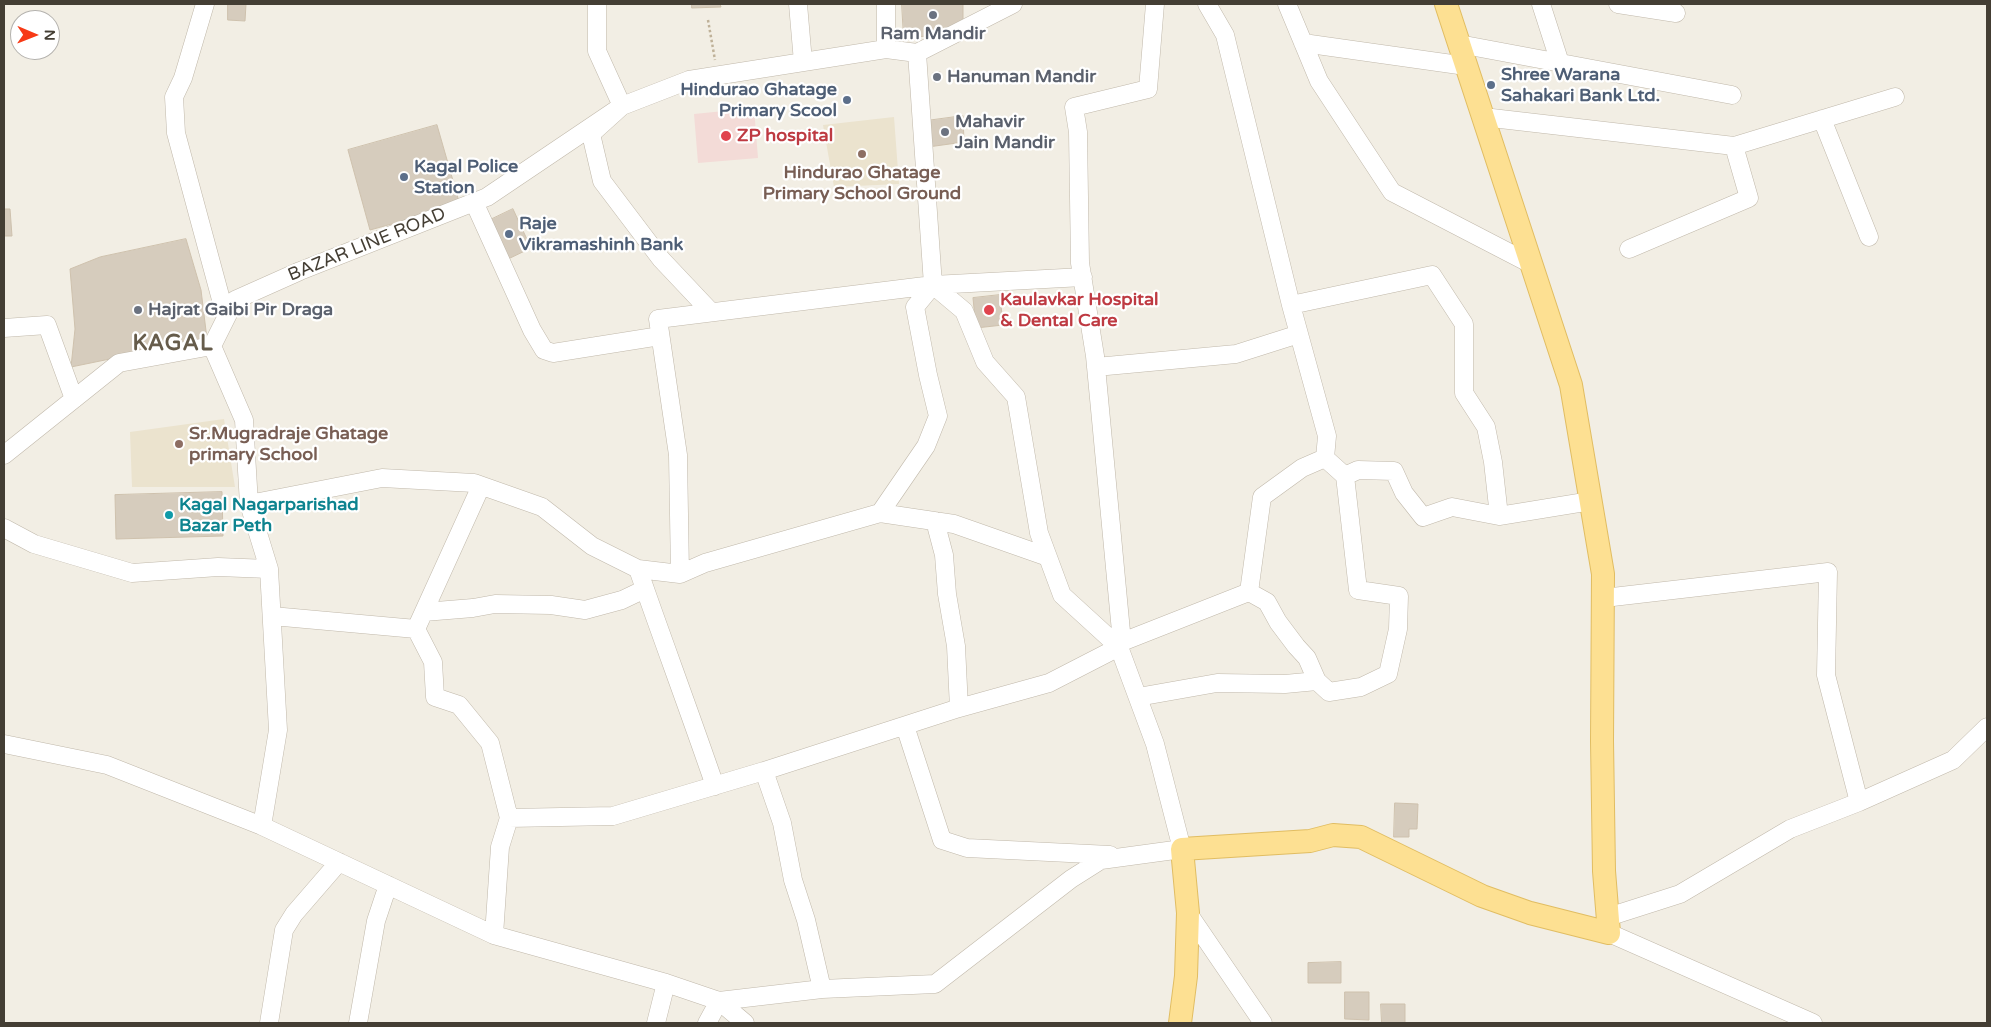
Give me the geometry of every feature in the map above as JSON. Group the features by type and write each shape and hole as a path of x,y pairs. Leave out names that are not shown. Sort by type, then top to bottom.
{"main road":[{"path":"1180,1023 1186,976 1188,913 1182,849 1310,841 1333,834 1361,837 1482,896 1530,912 1609,925 1604,871 1602,741 1603,574 1572,385 1446,4"}],"street":[{"path":"205,4 183,78 174,97 176,133 226,318 212,346 244,420 249,504 269,569 278,730 262,826"},
{"path":"598,4 597,51 622,106"},
{"path":"798,4 804,62"},
{"path":"886,4 886,49"},
{"path":"711,312 661,259 602,181 590,134 622,106 689,80 886,49 917,53 1013,4"},
{"path":"1155,4 1148,89 1074,107 1078,132 1080,263 1096,368 1122,642 1249,592"},
{"path":"1207,4 1225,35 1291,305 1327,436 1325,458"},
{"path":"1287,4 1318,81 1392,192 1531,264"},
{"path":"1541,4 1560,63"},
{"path":"1618,4 1676,12"},
{"path":"1303,44 1466,66"},
{"path":"1459,44 1732,95"},
{"path":"880,514 926,446 938,416 915,307 933,285 917,53"},
{"path":"1483,117 1734,146 1895,97"},
{"name":"BAZAR LINE ROAD","path":"226,318 236,300 300,272 488,197 622,106"},
{"path":"1822,119 1869,237"},
{"path":"1629,248 1749,198 1734,146"},
{"path":"474,202 532,330 544,350 553,352 660,336"},
{"path":"1291,305 1432,275 1464,324 1464,393 1486,428 1493,462 1499,516"},
{"path":"680,574 678,455 658,319 933,285 1083,277"},
{"path":"719,1001 822,989 935,984 1071,879 1101,860 1182,849 1155,744 1119,647 1062,595 1039,533 1016,397 985,362 964,311 933,285"},
{"path":"4,328 47,326 74,399"},
{"path":"1096,368 1236,354 1299,334"},
{"path":"4,455 119,363 212,346"},
{"path":"1249,592 1262,497 1302,468 1325,458"},
{"path":"1249,592 1266,602 1278,622 1307,658 1317,681 1329,692 1361,687 1388,674 1398,628 1399,596 1358,590 1345,476 1325,458"},
{"path":"1345,476 1358,470 1394,471 1404,493 1423,517 1452,507 1499,516 1591,501"},
{"path":"249,504 382,478 474,483 542,506 592,546 638,569 680,574 705,563 880,514 954,524 1048,557"},
{"path":"416,629 481,486"},
{"path":"935,521 944,556 947,594 956,646 959,708"},
{"path":"4,528 34,544 132,573 218,567 269,569"},
{"path":"638,569 715,786"},
{"path":"1604,598 1828,572 1826,675 1859,802"},
{"path":"424,612 473,608 495,604 551,604 584,610 622,600 645,589"},
{"path":"272,616 416,629"},
{"path":"416,629 433,662 435,697 459,706 490,743 509,818 500,847 494,935"},
{"path":"509,818 613,816 764,771 959,708 1049,683 1119,647"},
{"path":"1138,697 1218,682 1285,684 1317,681"},
{"path":"905,726 942,840 967,848 1128,856"},
{"path":"1609,925 1680,894 1790,829 1859,802 1953,760 1987,727"},
{"path":"4,744 107,765 262,826 494,935 666,983 719,1001 745,1023"},
{"path":"764,771 782,823 793,880 806,920 822,989"},
{"path":"269,1023 284,930 294,914 339,862"},
{"path":"358,1023 376,921 388,885"},
{"path":"1188,913 1263,1023"},
{"path":"1609,925 1813,1023"},
{"path":"656,1023 666,983"},
{"path":"708,1023 719,1001"}],"path":[{"path":"708,20 718,76"}],"shaded area":[{"name":"ZP hospital","path":"754,108 758,158 698,163 694,114"},
{"name":"Hindurao Ghatage Primary School Ground","path":"894,117 899,184 834,187 823,125"},
{"name":"Sr.Mugradraje Ghatage primary School","path":"224,419 235,487 132,487 130,432"}],"building":[{"path":"228,4 246,4 245,21 228,20"},
{"path":"692,4 720,4 721,7 692,8"},
{"name":"Ram Mandir","path":"902,4 963,4 963,26 951,34 904,38"},
{"name":"Hanuman Mandir","path":"940,72 941,81 934,82 933,73"},
{"name":"Mahavir Jain Mandir","path":"963,116 964,142 928,147 926,121"},
{"name":"Kagal Police Station","path":"437,125 460,205 370,230 348,150"},
{"path":"4,209 10,209 12,236 4,236"},
{"name":"Raje Vikramashinh Bank","path":"513,209 531,248 506,260 488,221"},
{"name":"Hajrat Gaibi Pir Draga","path":"186,239 201,290 207,339 71,367 75,329 70,269 100,257"},
{"path":"1000,295 1003,325 976,328 973,298"},
{"name":"Kagal Nagarparishad Bazar Peth","path":"222,492 223,536 116,539 115,495"},
{"path":"1395,803 1418,804 1417,829 1409,829 1409,837 1394,837"},
{"path":"1341,962 1341,983 1308,983 1308,963"},
{"path":"1345,992 1369,992 1369,1020 1345,1019"},
{"path":"1381,1004 1405,1004 1405,1023 1382,1023"}],"place":[{"name":"Ram Mandir","path":"933,15"},
{"name":"Hanuman Mandir","path":"937,77"},
{"name":"Shree Warana Sahakari Bank Ltd.","path":"1491,85"},
{"name":"Hindurao Ghatage Primary Scool","path":"847,100"},
{"name":"Mahavir Jain Mandir","path":"945,132"},
{"name":"ZP hospital","path":"726,136"},
{"name":"Hindurao Ghatage Primary School Ground","path":"862,154"},
{"name":"Kagal Police Station","path":"404,177"},
{"name":"Raje Vikramashinh Bank","path":"509,234"},
{"name":"Hajrat Gaibi Pir Draga","path":"138,310"},
{"name":"Kaulavkar Hospital & Dental Care","path":"989,310"},
{"name":"Sr.Mugradraje Ghatage primary School","path":"179,444"},
{"name":"Kagal Nagarparishad Bazar Peth","path":"169,515"}],"district":[{"name":"KAGAL","path":"173,344"}]}
